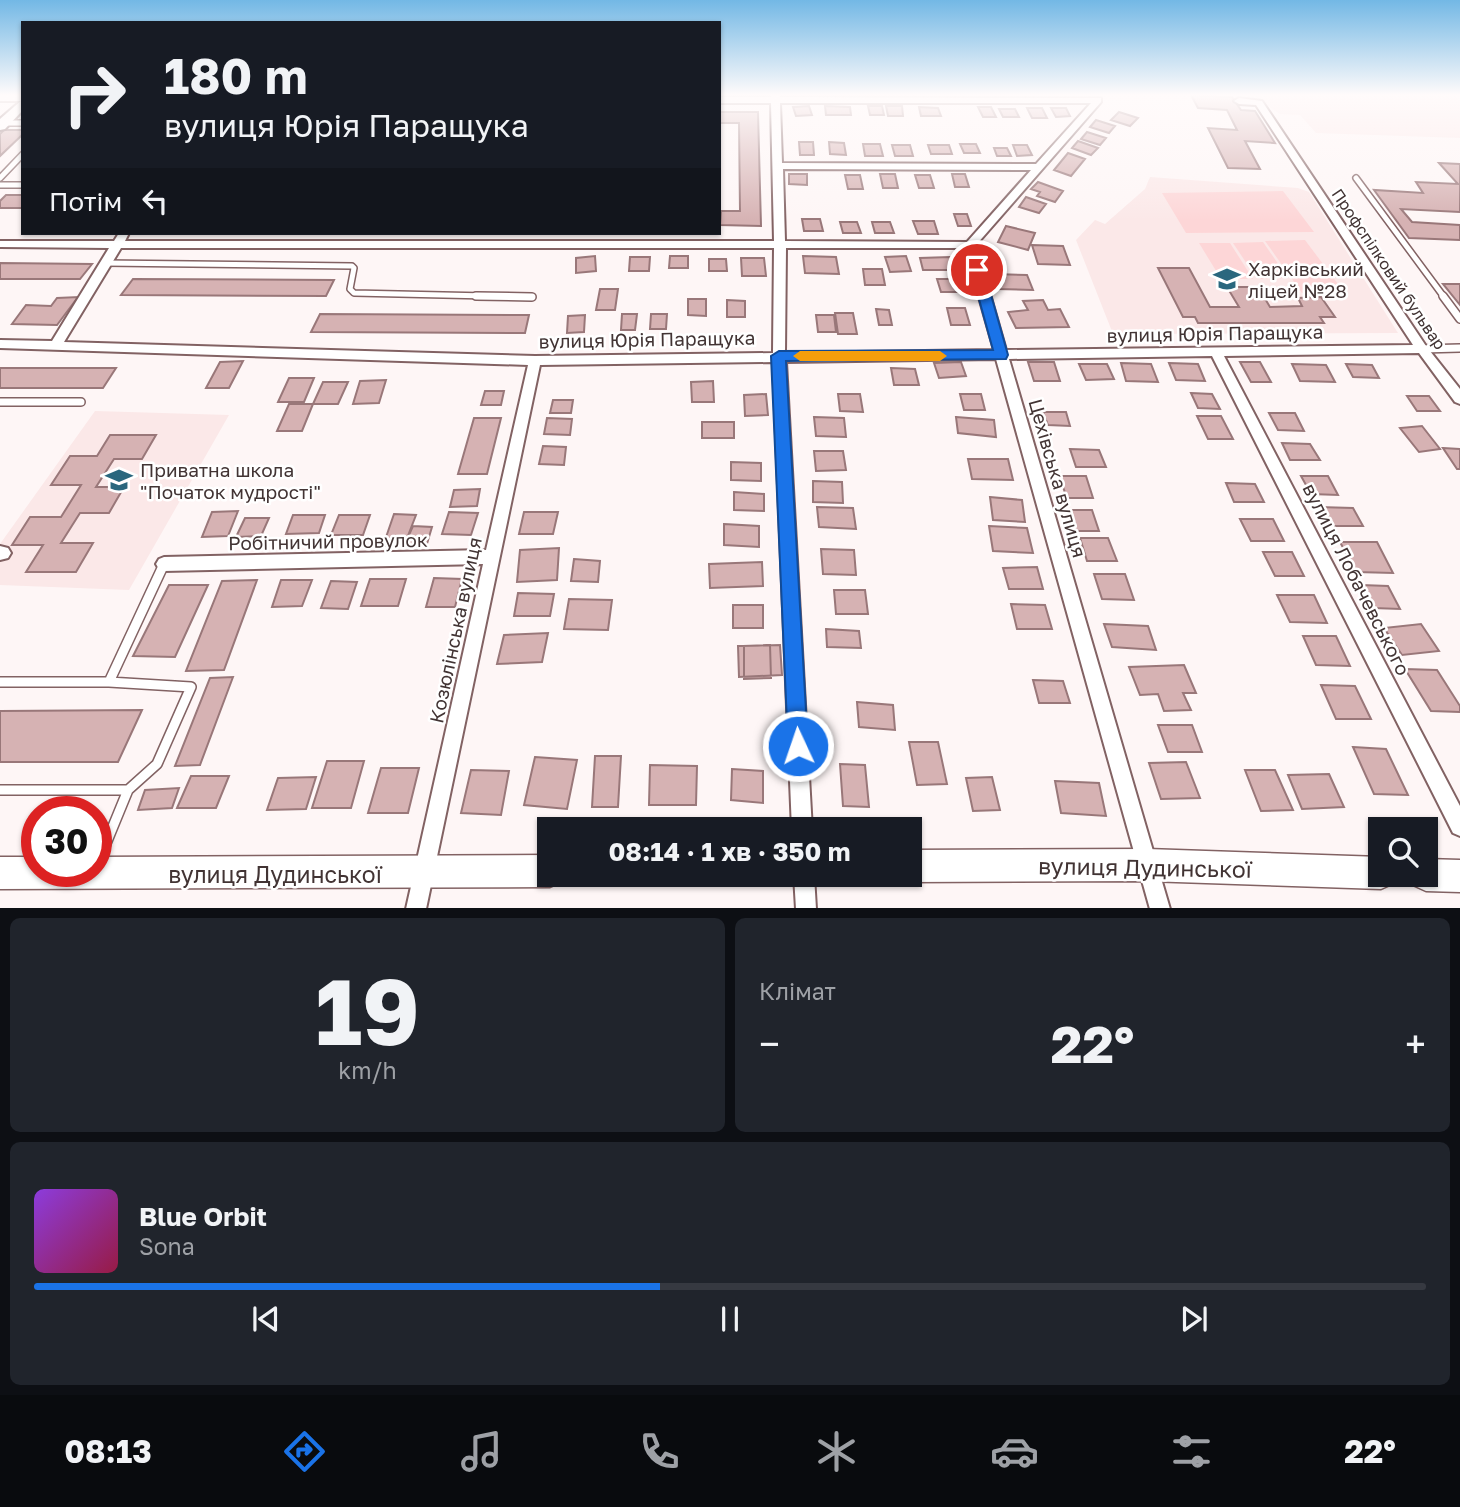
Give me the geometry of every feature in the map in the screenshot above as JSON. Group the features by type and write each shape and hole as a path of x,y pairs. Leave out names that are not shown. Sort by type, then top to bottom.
{"main road":[{"name":"вулиця Дудинської","path":"922,866 1147,865 1368,873"},
{"name":"вулиця Дудинської","path":"112,871 424,874 537,871"},
{"name":"вулиця Дудинської","path":"0,873 21,873"},
{"path":"1438,875 1460,876"}],"street":[{"path":"777,136 779,356 801,817"},
{"path":"0,244 970,245 1067,136"},
{"name":"Профспілковий бульвар","path":"1281,136 1422,349 1460,398"},
{"path":"778,166 1040,167"},
{"path":"55,346 123,235"},
{"name":"Цехівська вулиця","path":"970,245 1160,908"},
{"name":"вулиця Юрія Паращука","path":"0,344 535,361 1422,349"},
{"name":"вулиця Лобачевського","path":"1216,352 1460,826"},
{"name":"Козюлінська вулиця","path":"416,908 535,361"},
{"name":"Робітничий провулок","path":"164,564 492,557"},
{"path":"805,887 806,908"}],"lane":[{"path":"0,178 21,156"},
{"path":"1356,178 1460,319"},
{"path":"0,185 21,185"},
{"path":"105,263 352,266 355,268 350,289 354,293 532,297"},
{"path":"1422,349 1460,348"},
{"path":"0,402 81,402"},
{"path":"109,682 164,564"},
{"path":"0,682 109,682 191,687 157,764 128,790 112,829"},
{"path":"0,790 128,790"}],"shaded area":[{"path":"1413,136 1460,136 1460,138"},
{"name":"Харківський ліцей №28","path":"1150,177 1298,188 1309,192 1398,333 1113,334 1076,240 1095,220 1105,224 1145,189"},
{"path":"1283,191 1314,232 1186,233 1162,193"},
{"path":"1305,240 1344,292 1302,293 1265,241"},
{"path":"1263,242 1288,278 1257,279 1233,243"},
{"path":"1199,243 1230,243 1253,279 1221,279"},
{"name":"Приватна школа \"Початок мудрості\"","path":"95,411 229,415 129,590 0,585 0,544"}],"building":[{"path":"0,136 21,136 0,156"},
{"path":"739,136 759,136 761,226 721,225 721,211 740,211"},
{"path":"1083,136 1106,138 1100,145 1081,139"},
{"path":"1212,136 1271,136 1275,143 1245,141 1260,169 1228,168"},
{"path":"1078,141 1098,148 1091,155 1072,148"},
{"path":"799,142 813,142 814,155 800,155"},
{"path":"829,142 844,143 846,155 830,154"},
{"path":"863,144 880,144 883,156 865,156"},
{"path":"960,144 976,144 980,153 964,153"},
{"path":"892,145 910,145 913,156 895,156"},
{"path":"928,145 949,145 952,154 931,154"},
{"path":"1013,145 1027,145 1032,155 1017,156"},
{"path":"994,148 1007,148 1011,156 997,156"},
{"path":"1068,153 1085,159 1071,176 1054,170"},
{"path":"1439,163 1460,164 1460,212 1401,209 1412,222 1460,225 1460,240 1409,238 1374,190 1423,193 1416,182 1458,184"},
{"path":"789,174 807,174 807,185 789,184"},
{"path":"880,174 895,174 898,188 883,188"},
{"path":"952,174 965,174 969,187 955,187"},
{"path":"845,175 860,175 863,189 848,189"},
{"path":"915,175 930,175 934,188 919,188"},
{"path":"1038,182 1063,191 1055,202 1037,196 1040,192 1031,189"},
{"path":"6,195 21,195 21,208 0,208 0,201"},
{"path":"1026,197 1046,204 1039,213 1019,207"},
{"path":"954,214 967,214 971,226 958,226"},
{"path":"802,219 820,219 823,231 804,231"},
{"path":"913,221 934,221 938,234 918,234"},
{"path":"840,222 857,222 861,233 843,233"},
{"path":"872,222 890,222 894,233 875,233"},
{"path":"1006,226 1035,233 1028,250 998,242"},
{"path":"1032,245 1063,246 1070,265 1038,264"},
{"path":"595,256 596,271 576,273 576,258"},
{"path":"670,256 688,256 688,268 669,268"},
{"path":"803,256 836,257 839,274 805,273"},
{"path":"906,256 911,271 890,272 885,257"},
{"path":"630,257 650,257 649,271 629,271"},
{"path":"950,257 955,270 923,270 920,258"},
{"path":"741,258 764,258 766,276 742,276"},
{"path":"709,259 726,259 727,271 709,271"},
{"path":"0,263 92,264 80,279 0,279"},
{"path":"1158,268 1189,268 1210,307 1239,307 1227,287 1258,287 1270,307 1302,306 1298,298 1321,297 1335,317 1320,317 1324,323 1198,323 1195,317 1183,317"},
{"path":"863,269 882,269 885,285 865,285"},
{"path":"993,274 1027,275 1033,290 997,289"},
{"path":"133,279 334,280 326,296 121,295"},
{"path":"937,279 960,279 964,292 941,292"},
{"path":"1443,284 1460,284 1460,305"},
{"path":"600,289 618,289 615,310 596,310"},
{"path":"78,297 57,325 12,324 26,305 51,306 57,298"},
{"path":"688,299 706,299 706,316 688,315"},
{"path":"727,300 745,301 745,317 727,317"},
{"path":"1043,300 1048,310 1060,309 1069,327 1016,328 1008,312 1028,310 1023,301"},
{"path":"947,308 965,308 970,325 951,325"},
{"path":"876,309 889,310 892,325 879,325"},
{"path":"835,313 853,313 857,334 838,334"},
{"path":"320,314 529,315 525,333 311,332"},
{"path":"622,314 637,314 635,330 621,330"},
{"path":"651,314 667,314 666,329 650,329"},
{"path":"585,315 584,332 567,333 568,316"},
{"path":"816,315 834,315 836,332 818,332"},
{"path":"243,361 229,388 206,388 220,362"},
{"path":"961,362 966,376 939,378 934,363"},
{"path":"1028,362 1054,362 1060,381 1034,381"},
{"path":"1240,362 1260,362 1271,382 1251,382"},
{"path":"1121,363 1151,364 1158,382 1126,381"},
{"path":"1169,363 1198,364 1205,381 1176,380"},
{"path":"1079,364 1107,364 1114,379 1086,380"},
{"path":"1292,364 1326,365 1335,382 1300,381"},
{"path":"1346,364 1372,365 1379,378 1353,377"},
{"path":"0,368 116,368 103,388 0,388"},
{"path":"891,368 915,369 919,385 894,385"},
{"path":"289,378 314,378 304,402 278,402"},
{"path":"386,380 379,403 353,404 360,381"},
{"path":"713,381 714,402 692,402 691,382"},
{"path":"323,382 348,382 338,404 313,404"},
{"path":"485,391 504,391 501,405 481,405"},
{"path":"1191,393 1212,394 1220,409 1198,408"},
{"path":"766,394 768,415 745,416 744,395"},
{"path":"838,394 860,394 863,412 840,411"},
{"path":"960,394 981,394 985,410 964,410"},
{"path":"1407,396 1429,396 1440,411 1417,411"},
{"path":"553,400 573,400 571,413 550,413"},
{"path":"289,404 313,404 302,431 277,431"},
{"path":"1043,412 1066,412 1070,426 1048,425"},
{"path":"1269,413 1295,413 1304,431 1278,430"},
{"path":"1197,416 1221,416 1233,439 1208,439"},
{"path":"814,417 844,418 846,437 816,436"},
{"path":"956,417 994,420 996,437 958,433"},
{"path":"474,418 501,418 487,474 458,474"},
{"path":"547,418 572,419 570,435 544,434"},
{"path":"702,422 734,422 734,438 702,438"},
{"path":"1422,426 1440,449 1419,452 1400,428"},
{"path":"110,435 156,435 142,459 114,459 96,487 124,487 109,513 80,513 61,543 93,543 76,572 26,572 43,545 12,545 30,517 61,517 81,485 51,485 70,456 97,456"},
{"path":"1282,443 1310,444 1320,460 1290,460"},
{"path":"543,446 566,447 564,465 539,464"},
{"path":"1443,448 1460,449 1460,469 1457,469"},
{"path":"1070,449 1099,450 1106,467 1076,467"},
{"path":"814,451 843,451 846,470 816,471"},
{"path":"968,459 1008,459 1013,480 972,479"},
{"path":"731,462 761,463 761,481 731,480"},
{"path":"1059,476 1086,476 1093,498 1067,498"},
{"path":"1301,476 1328,476 1338,495 1311,494"},
{"path":"813,481 842,482 843,503 813,502"},
{"path":"1226,483 1255,484 1264,502 1234,502"},
{"path":"480,489 477,506 450,507 454,490"},
{"path":"734,492 764,494 764,511 734,510"},
{"path":"990,497 1022,500 1025,522 993,520"},
{"path":"817,507 853,508 856,529 819,527"},
{"path":"1318,507 1353,508 1363,526 1328,526"},
{"path":"1068,510 1092,510 1099,531 1075,531"},
{"path":"238,511 228,536 202,537 212,512"},
{"path":"449,512 478,513 471,535 442,534"},
{"path":"524,512 558,512 553,534 519,534"},
{"path":"394,514 416,515 404,546 383,546"},
{"path":"293,515 325,515 319,533 286,534"},
{"path":"339,515 370,515 363,535 331,535"},
{"path":"245,518 269,518 261,536 236,537"},
{"path":"1240,519 1273,519 1284,541 1251,541"},
{"path":"724,524 759,526 759,547 724,545"},
{"path":"413,526 432,527 426,547 404,546"},
{"path":"989,526 1027,528 1033,553 993,551"},
{"path":"1080,538 1108,538 1117,561 1087,561"},
{"path":"1340,542 1377,542 1393,573 1356,572"},
{"path":"559,548 557,580 517,582 520,550"},
{"path":"821,549 854,550 856,575 823,574"},
{"path":"1263,552 1292,552 1304,576 1275,576"},
{"path":"574,559 600,561 598,582 571,581"},
{"path":"762,562 763,586 710,588 709,564"},
{"path":"1037,567 1043,589 1009,589 1003,568"},
{"path":"1094,574 1125,574 1134,600 1102,599"},
{"path":"434,578 462,579 455,607 426,607"},
{"path":"370,579 406,579 398,606 361,606"},
{"path":"257,580 224,670 186,671 222,581"},
{"path":"281,580 312,580 302,606 272,607"},
{"path":"331,581 357,582 348,609 321,608"},
{"path":"169,585 208,585 175,657 133,656"},
{"path":"1361,585 1388,586 1400,609 1373,608"},
{"path":"834,590 865,590 868,614 836,614"},
{"path":"518,593 554,594 550,616 514,616"},
{"path":"1277,595 1314,595 1327,623 1290,622"},
{"path":"569,599 612,600 608,630 564,629"},
{"path":"1011,604 1045,605 1052,629 1017,629"},
{"path":"733,605 763,605 763,628 733,628"},
{"path":"1104,624 1148,626 1156,650 1112,647"},
{"path":"1421,624 1439,651 1402,655 1384,628"},
{"path":"826,629 859,631 861,648 827,647"},
{"path":"548,633 542,662 497,664 504,635"},
{"path":"1303,636 1336,636 1350,666 1316,665"},
{"path":"770,645 771,678 744,679 744,646"},
{"path":"780,645 782,675 739,677 738,646"},
{"path":"1184,665 1196,693 1183,693 1191,710 1164,711 1158,694 1140,695 1129,667"},
{"path":"1405,669 1437,670 1460,706 1460,712 1431,711"},
{"path":"233,677 200,765 175,766 210,678"},
{"path":"1033,680 1063,681 1070,703 1039,703"},
{"path":"1321,685 1355,686 1371,719 1336,719"},
{"path":"857,702 893,705 895,730 859,727"},
{"path":"142,710 118,762 0,762 0,711"},
{"path":"1158,725 1192,725 1202,752 1168,752"},
{"path":"909,742 938,742 947,784 917,785"},
{"path":"1353,747 1386,749 1408,795 1374,794"},
{"path":"595,756 621,756 618,807 592,807"},
{"path":"535,757 577,760 567,809 524,805"},
{"path":"327,761 364,761 351,808 312,808"},
{"path":"1186,762 1200,798 1161,799 1149,763"},
{"path":"840,764 865,765 869,807 843,806"},
{"path":"650,765 697,766 696,805 649,805"},
{"path":"381,768 419,768 408,813 368,813"},
{"path":"732,769 763,771 763,803 731,800"},
{"path":"471,770 509,771 501,815 461,813"},
{"path":"1245,770 1275,770 1293,810 1261,811"},
{"path":"1329,774 1344,807 1302,809 1288,775"},
{"path":"191,776 229,776 216,808 177,808"},
{"path":"316,777 306,809 267,810 278,778"},
{"path":"992,777 1000,810 973,811 966,778"},
{"path":"1055,781 1099,783 1106,816 1061,813"},
{"path":"179,788 172,808 138,810 145,790"}],"slow traffic":[{"path":"800,356 940,356"}],"place":[{"name":"Харківський ліцей №28","path":"1227,279"},
{"name":"Приватна школа \"Початок мудрості\"","path":"119,480"}],"route":[{"path":"798,746 779,356 1001,355 977,270"}]}
